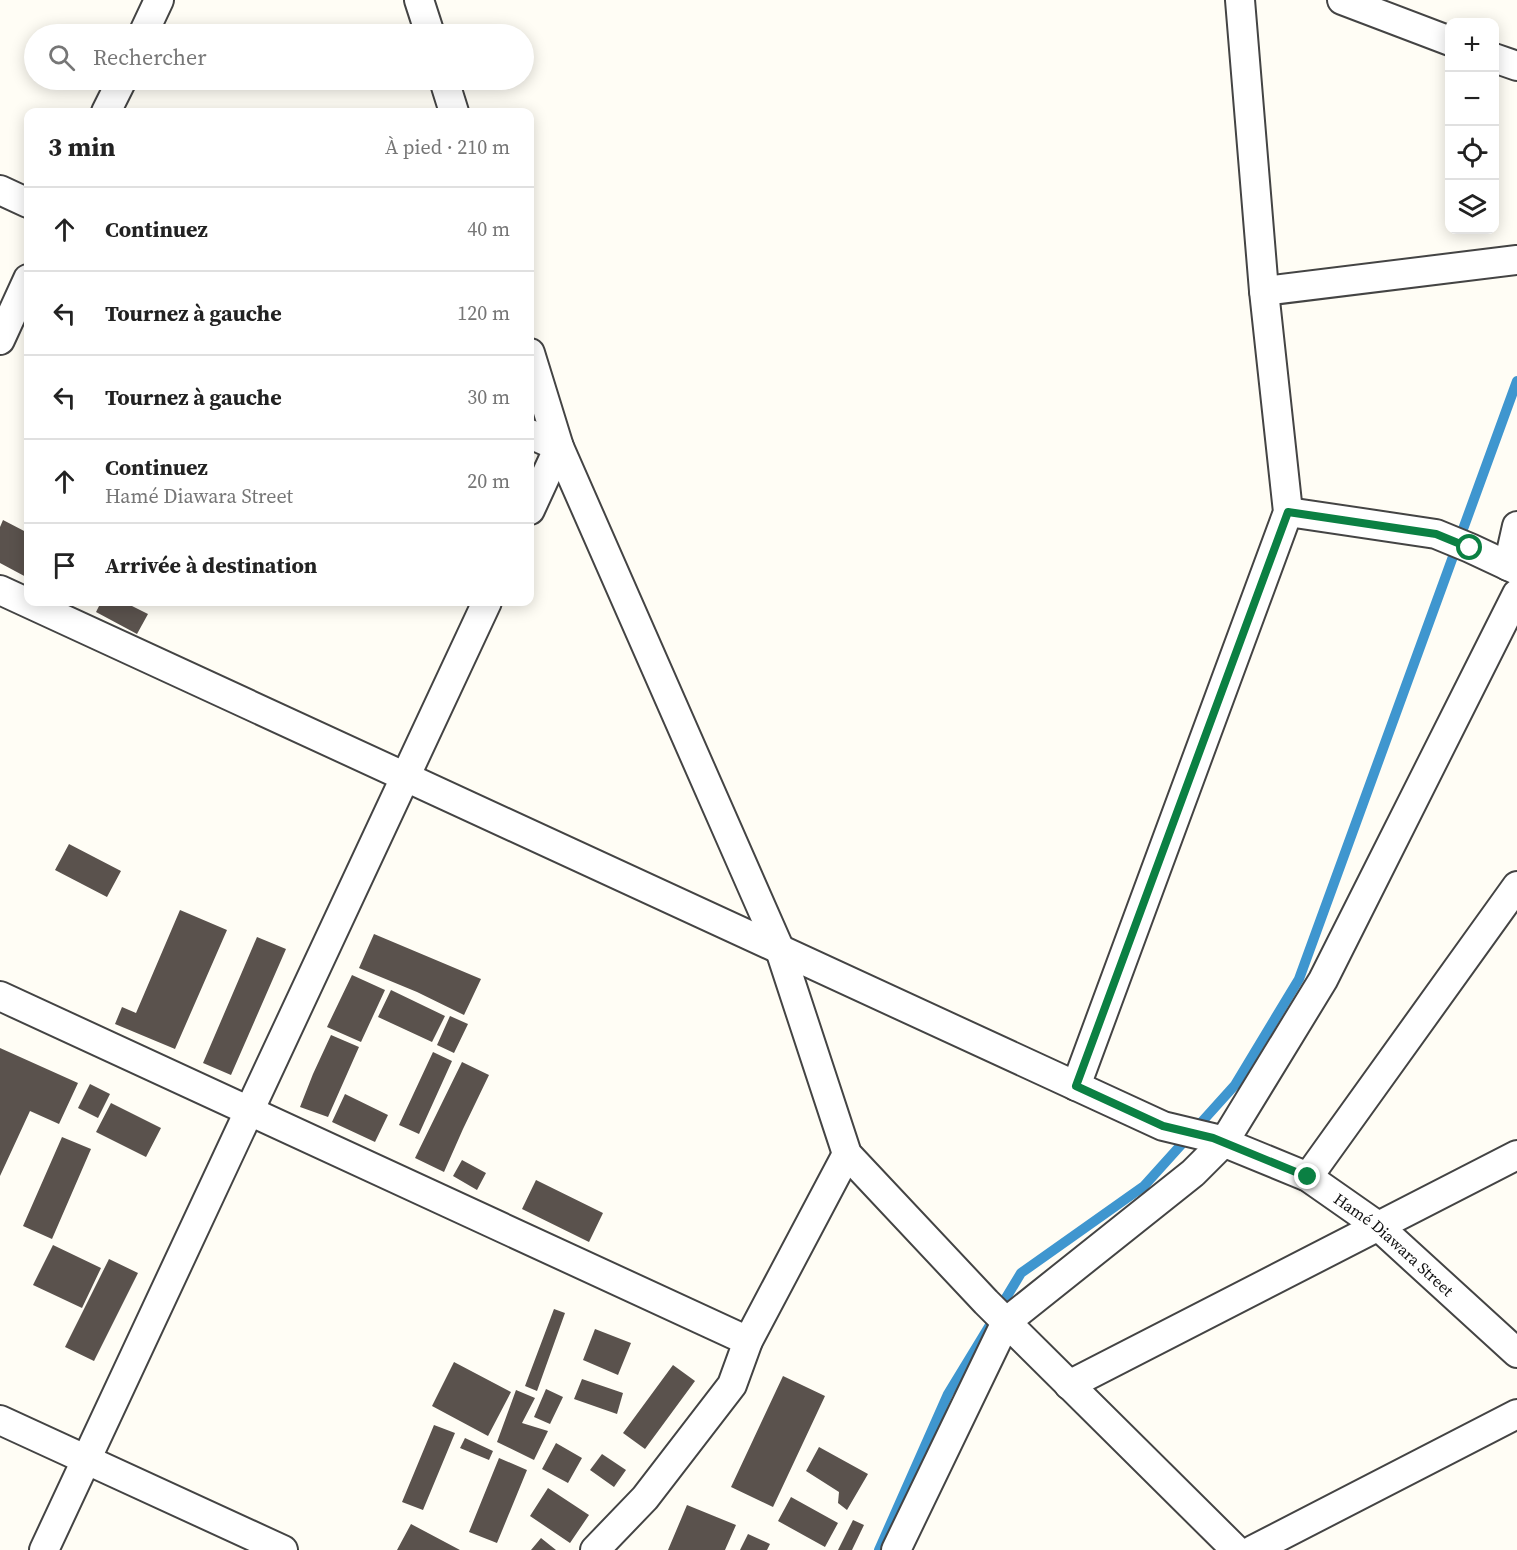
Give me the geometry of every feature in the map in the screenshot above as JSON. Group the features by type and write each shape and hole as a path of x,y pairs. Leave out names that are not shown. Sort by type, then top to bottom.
{"street":[{"path":"148,24 159,0"},
{"path":"419,0 427,24"},
{"path":"1076,1086 1288,512 1264,291 1240,0"},
{"path":"1342,0 1445,39"},
{"path":"1499,60 1517,66"},
{"path":"108,108 117,90"},
{"path":"447,90 453,108"},
{"path":"0,190 24,201"},
{"path":"1264,291 1517,260"},
{"path":"0,340 24,288"},
{"path":"534,366 559,447 780,950 847,1154 1006,1323 1236,1550"},
{"path":"534,436 559,447"},
{"path":"534,501 559,447"},
{"path":"1288,512 1436,534 1513,568 1516,533"},
{"name":"Hamé Diawara Street","path":"0,590 24,601"},
{"path":"896,1550 1006,1323 1193,1173 1219,1140 1323,980 1517,594"},
{"name":"Hamé Diawara Street","path":"35,606 1163,1126 1219,1140 1308,1177 1378,1226 1517,1353"},
{"path":"44,1550 485,606"},
{"path":"1308,1177 1517,886"},
{"path":"0,996 748,1341"},
{"path":"595,1550 645,1498 732,1385 748,1341 847,1154"},
{"path":"1069,1385 1517,1155"},
{"path":"1253,1550 1517,1414"},
{"path":"0,1420 283,1550"}],"building":[{"path":"3,520 24,531 24,576 0,563 0,527"},
{"path":"99,606 132,606 148,614 137,634 96,612"},
{"path":"69,844 121,871 107,897 55,870"},
{"path":"180,910 227,930 175,1049 115,1024 122,1007 136,1013"},
{"path":"374,934 481,979 464,1015 359,968"},
{"path":"257,937 286,949 231,1075 203,1063"},
{"path":"352,975 385,990 361,1042 327,1027"},
{"path":"391,990 445,1016 432,1042 378,1017"},
{"path":"450,1016 468,1024 454,1053 437,1045"},
{"path":"331,1035 359,1047 328,1117 300,1107"},
{"path":"0,1048 78,1083 59,1124 30,1111 0,1176"},
{"path":"433,1052 452,1061 419,1134 399,1125"},
{"path":"462,1062 489,1075 444,1172 415,1158"},
{"path":"90,1084 110,1094 98,1118 78,1108"},
{"path":"345,1094 388,1115 375,1142 332,1122"},
{"path":"111,1103 161,1128 146,1157 96,1132"},
{"path":"62,1137 91,1149 52,1239 23,1226"},
{"path":"462,1160 486,1173 477,1190 453,1176"},
{"path":"536,1180 603,1213 589,1242 522,1209"},
{"path":"53,1245 101,1268 82,1308 33,1285"},
{"path":"109,1259 138,1273 94,1361 65,1347"},
{"path":"554,1309 565,1313 537,1391 525,1386"},
{"path":"595,1329 631,1343 618,1375 583,1360"},
{"path":"454,1362 511,1392 488,1436 432,1406"},
{"path":"673,1365 695,1381 645,1449 623,1433"},
{"path":"783,1376 825,1396 773,1507 731,1487"},
{"path":"582,1379 623,1393 617,1414 574,1399"},
{"path":"546,1389 563,1397 550,1424 534,1417"},
{"path":"516,1390 535,1398 522,1423 548,1431 534,1460 497,1442"},
{"path":"434,1425 455,1433 423,1510 402,1502"},
{"path":"465,1438 493,1451 489,1460 460,1448"},
{"path":"556,1443 582,1458 568,1483 542,1469"},
{"path":"819,1447 868,1474 847,1510 838,1503 839,1492 806,1471"},
{"path":"602,1454 626,1470 614,1487 590,1470"},
{"path":"499,1458 527,1470 497,1543 469,1532"},
{"path":"548,1488 589,1515 570,1543 530,1516"},
{"path":"791,1497 838,1523 825,1547 778,1521"},
{"path":"687,1505 736,1525 725,1550 668,1550"},
{"path":"853,1520 864,1525 852,1550 838,1550"},
{"path":"411,1524 460,1550 397,1550"},
{"path":"748,1534 770,1544 767,1550 740,1550"},
{"path":"541,1538 556,1550 531,1550"}],"waterway":[{"path":"998,1311 1021,1273 1144,1186 1235,1085 1299,979 1517,381"},
{"path":"879,1550 948,1394 990,1325"}],"route":[{"path":"1308,1177 1213,1138 1163,1126 1076,1086 1288,512 1436,534 1470,548"}]}
